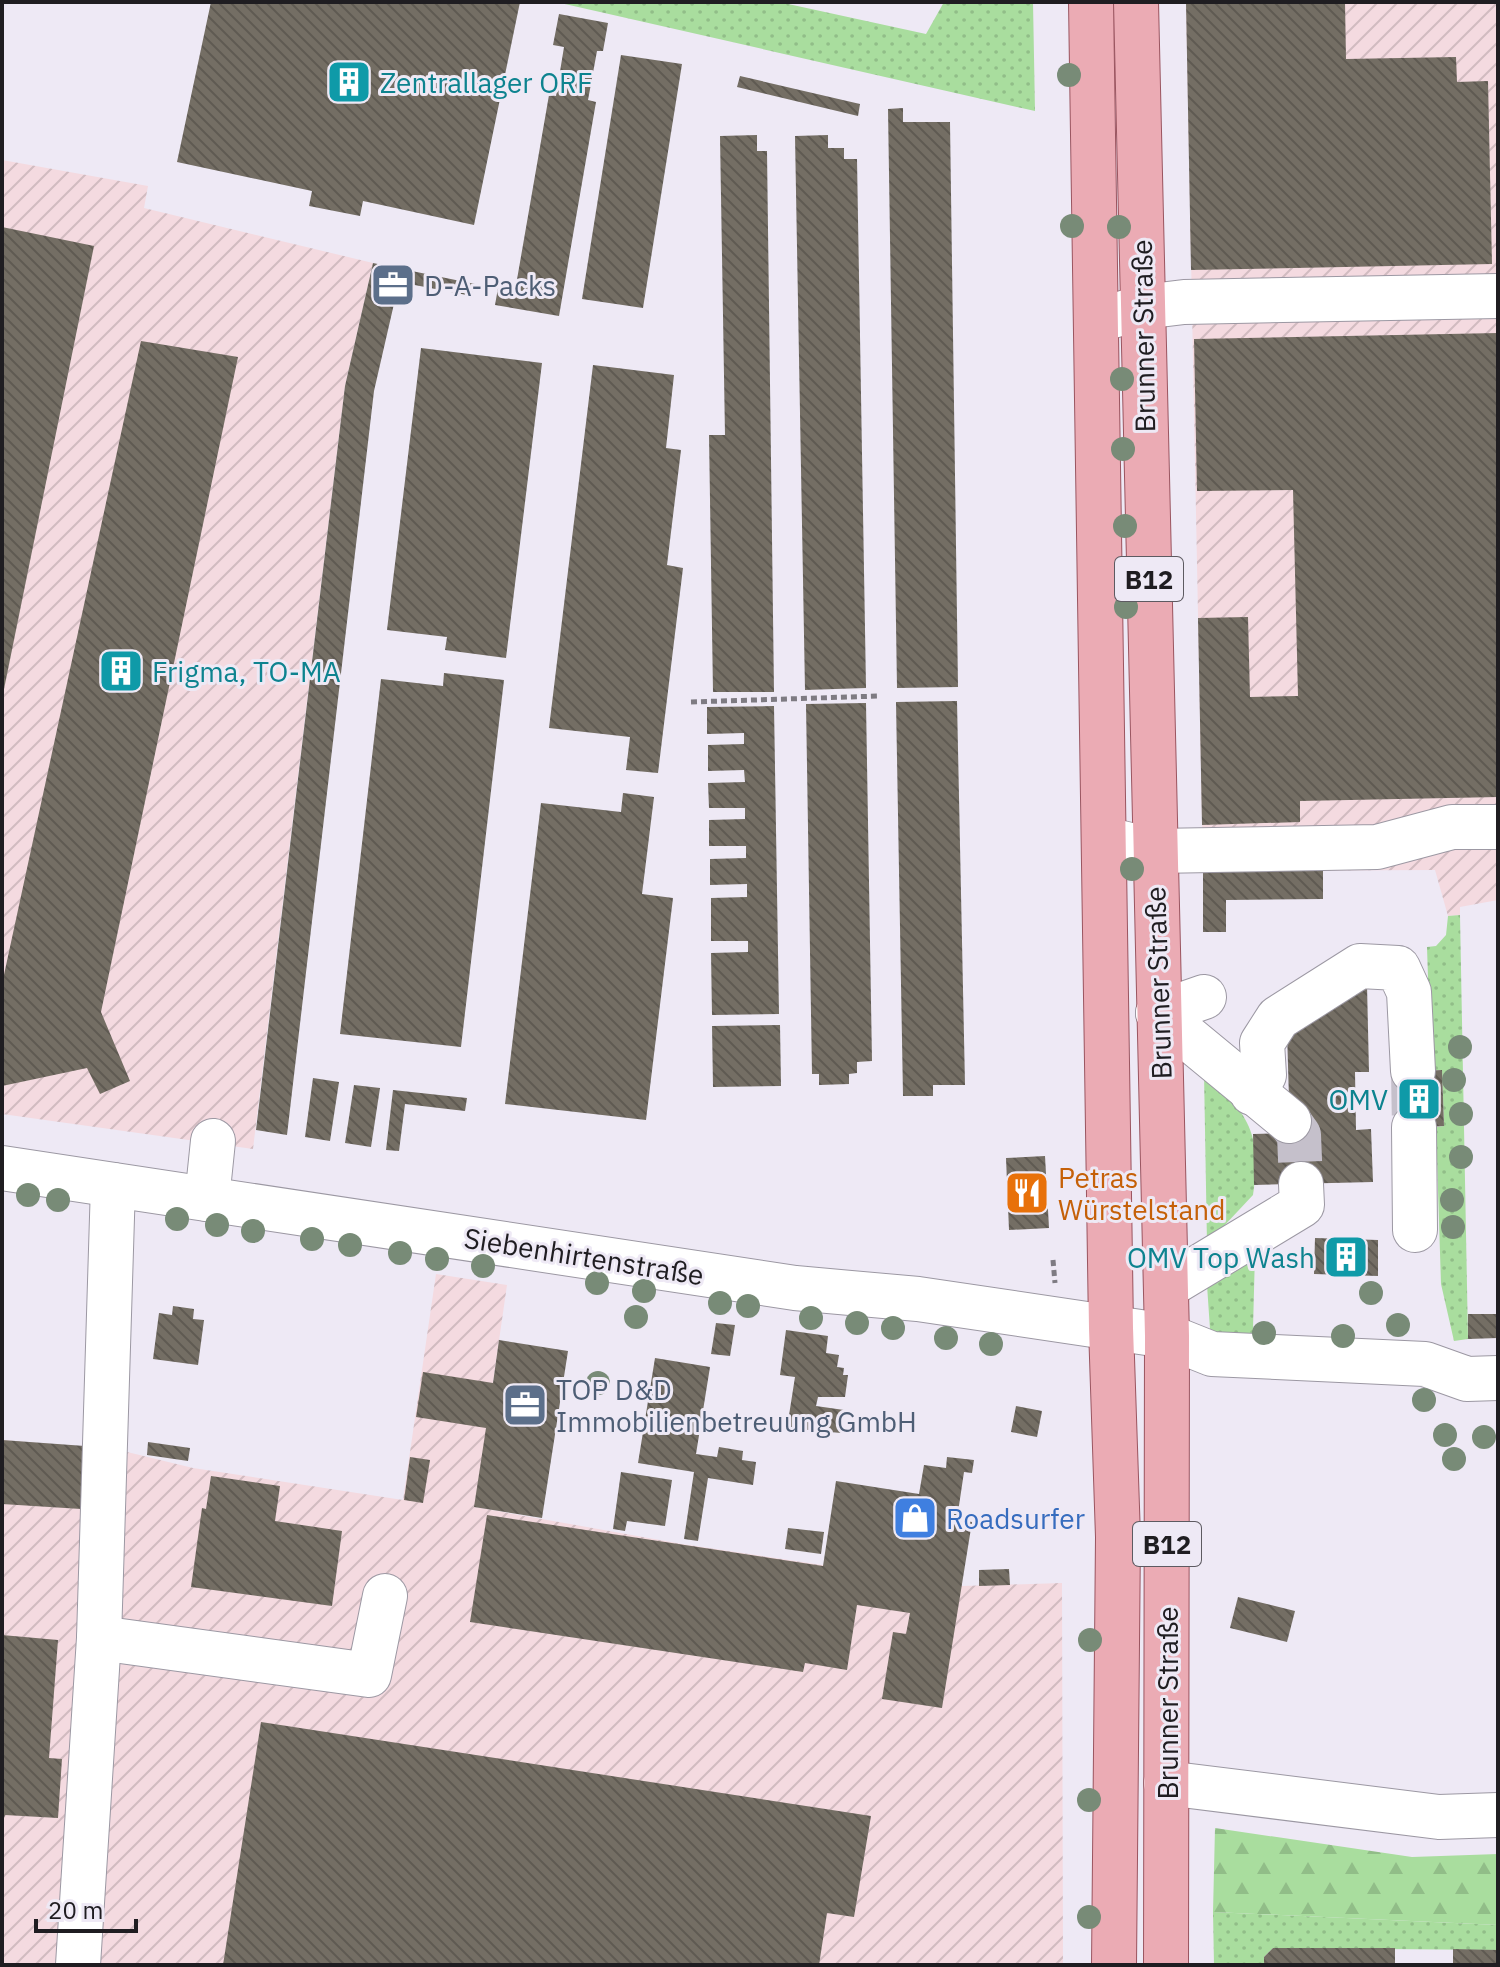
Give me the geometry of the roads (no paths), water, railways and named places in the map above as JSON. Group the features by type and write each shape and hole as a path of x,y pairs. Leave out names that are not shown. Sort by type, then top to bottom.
{"main road":[{"name":"Brunner Straße","path":"1091,2 1111,1328 1118,1537 1114,1965"},
{"name":"Brunner Straße","path":"1136,2 1167,1336 1166,1965"}],"street":[{"path":"1096,321 1143,307 1184,302 1498,296"},
{"path":"1105,839 1155,851 1377,847 1452,827 1498,827"},
{"path":"1252,1093 1264,1075 1262,1043 1278,1018 1360,966 1398,968 1409,992 1413,1071"},
{"path":"1158,1013 1204,997"},
{"path":"1158,1013 1289,1121"},
{"path":"1414,1127 1415,1230"},
{"path":"207,1199 213,1141"},
{"name":"Siebenhirtenstraße","path":"2,1168 795,1288 918,1299 1167,1336 1212,1354 1425,1364 1467,1379 1498,1378"},
{"path":"78,1965 99,1638 113,1185"},
{"path":"1166,1287 1302,1195"},
{"path":"99,1638 369,1675 385,1596"},
{"path":"1116,1749 1166,1767 1439,1817 1498,1815"}],"tunnel":[{"path":"1413,1071 1414,1127"},
{"path":"1289,1121 1299,1135 1301,1184"}],"place":[{"name":"Zentrallager ORF","path":"349,82"},
{"name":"D-A-Packs","path":"393,285"},
{"name":"Frigma, TO-MA","path":"121,671"},
{"name":"OMV","path":"1419,1099"},
{"name":"Petras Würstelstand","path":"1027,1193"},
{"name":"OMV Top Wash","path":"1346,1257"},
{"name":"TOP D&D Immobilienbetreuung GmbH","path":"525,1405"},
{"name":"Roadsurfer","path":"915,1518"}]}
